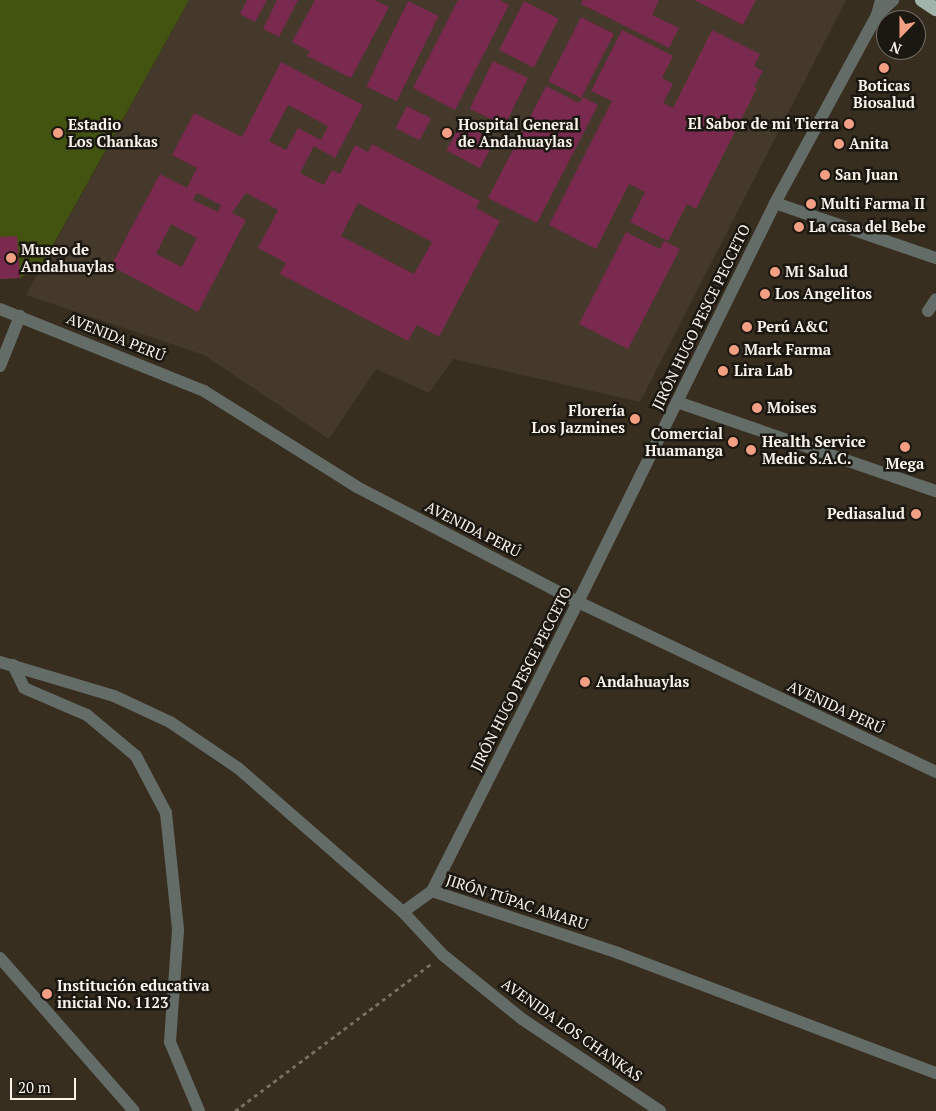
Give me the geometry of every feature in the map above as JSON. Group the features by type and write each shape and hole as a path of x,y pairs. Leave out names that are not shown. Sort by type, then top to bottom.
{"highway":[{"path":"922,0 936,9"}],"street":[{"path":"882,10 893,0"},
{"name":"JIRÓN HUGO PESCE PECCETO","path":"432,891 578,602 775,204 876,16"},
{"path":"775,204 936,258"},
{"path":"928,311 936,299"},
{"name":"AVENIDA PERÚ","path":"0,309 204,390 357,487 578,602 936,772"},
{"path":"0,366 20,316"},
{"path":"677,402 936,492"},
{"path":"0,662 114,696 170,722 238,768 403,912"},
{"path":"13,665 24,688 87,715 136,756 166,813 178,930 170,1042 199,1111"},
{"name":"JIRÓN TÚPAC AMARU","path":"403,912 432,891 618,953 936,1073"},
{"name":"AVENIDA LOS CHANKAS","path":"403,912 443,955 522,1019 660,1111"},
{"path":"0,958 134,1111"}],"path":[{"path":"235,1111 443,955"}],"shaded area":[{"name":"Hospital General de Andahuaylas","path":"189,0 846,0 640,402 453,359 429,393 376,369 329,439 204,355 26,295"}],"green space":[{"name":"Estadio Los Chankas","path":"0,0 189,0 42,265 20,278 0,279"}],"building":[{"path":"247,0 267,0 255,22 240,14"},
{"path":"277,0 298,0 279,37 263,29"},
{"path":"315,0 375,0 389,7 351,78 307,56 310,51 292,42"},
{"path":"458,0 500,0 509,5 455,110 413,88"},
{"path":"583,0 659,0 652,15 679,28 669,48 581,4"},
{"path":"694,0 756,0 743,25"},
{"path":"408,1 439,16 397,101 366,86"},
{"path":"524,1 559,19 534,68 499,50"},
{"path":"581,17 614,34 581,98 548,81"},
{"path":"622,30 673,56 662,78 673,84 663,103 673,108 712,30 760,54 754,66 763,71 754,87 757,88 696,209 687,204 668,241 630,222 645,192 629,184 596,249 549,225 612,101 591,91"},
{"path":"493,61 528,78 505,126 470,109"},
{"path":"281,62 363,105 335,158 314,146 300,173 324,185 332,170 340,174 355,145 368,152 372,144 480,201 476,208 500,221 439,337 417,325 408,341 280,274 286,263 258,248 278,210 246,193 232,213 246,220 198,312 111,266 160,174 187,188 197,168 172,155 194,113 242,137","holes":["288,105 328,126 321,140 298,128 286,150 269,141","197,193 221,205 218,212 193,200","358,203 432,242 414,274 341,236","171,224 197,238 182,267 156,254"]},
{"path":"546,86 579,103 583,97 598,105 537,223 488,198"},
{"path":"407,106 431,118 420,141 396,128"},
{"path":"461,123 495,141 480,168 446,150"},
{"path":"626,232 660,249 664,241 680,249 628,349 579,324"},
{"path":"17,236 20,278 0,279 0,237"}],"place":[{"name":"Boticas Biosalud","path":"884,68"},
{"name":"El Sabor de mi Tierra","path":"849,124"},
{"name":"Estadio Los Chankas","path":"58,133"},
{"name":"Hospital General de Andahuaylas","path":"447,133"},
{"name":"Anita","path":"839,144"},
{"name":"San Juan","path":"825,175"},
{"name":"Multi Farma II","path":"811,204"},
{"name":"La casa del Bebe","path":"799,227"},
{"name":"Museo de Andahuaylas","path":"11,258"},
{"name":"Mi Salud","path":"775,272"},
{"name":"Los Angelitos","path":"765,294"},
{"name":"Perú A&C","path":"747,327"},
{"name":"Mark Farma","path":"734,350"},
{"name":"Lira Lab","path":"723,371"},
{"name":"Moises","path":"757,408"},
{"name":"Florería Los Jazmines","path":"635,419"},
{"name":"Comercial Huamanga","path":"733,442"},
{"name":"Mega","path":"905,447"},
{"name":"Health Service Medic S.A.C.","path":"751,450"},
{"name":"Pediasalud","path":"916,514"},
{"name":"Andahuaylas","path":"585,682"},
{"name":"Institución educativa inicial No. 1123","path":"47,994"}]}
